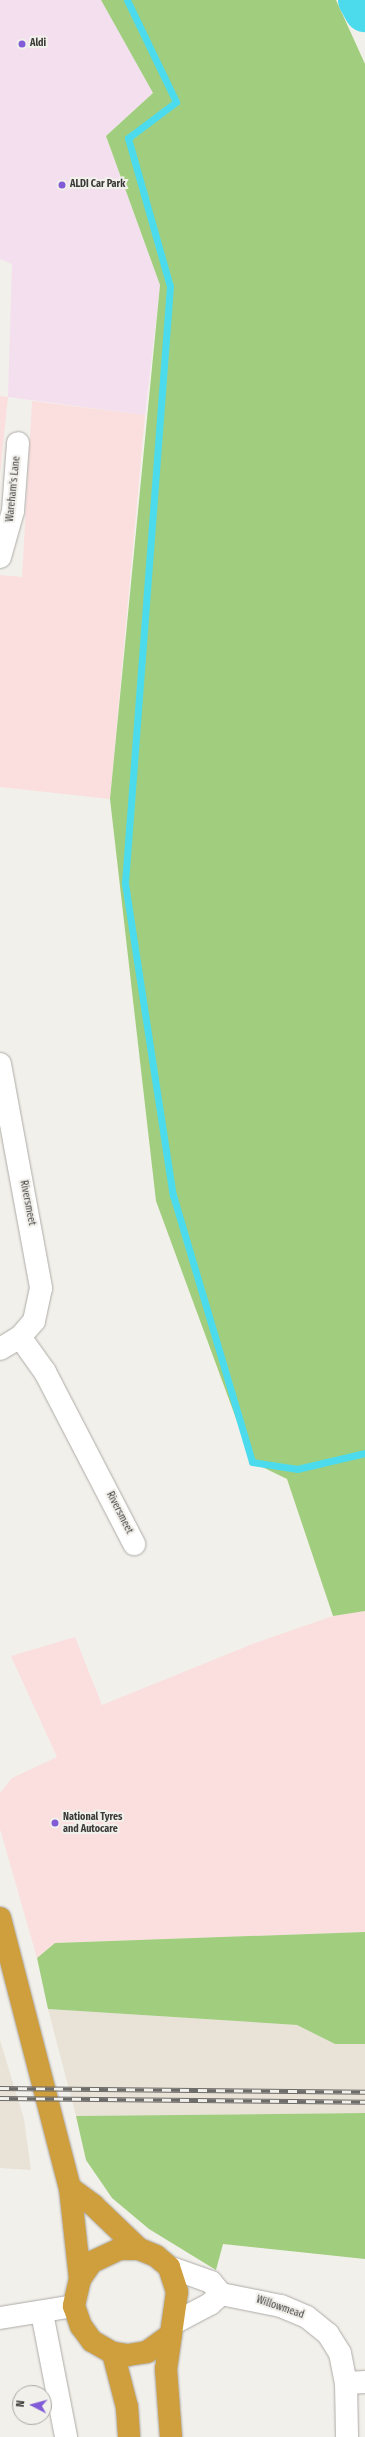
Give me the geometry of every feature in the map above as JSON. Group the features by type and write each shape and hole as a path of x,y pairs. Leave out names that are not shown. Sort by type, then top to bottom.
{"highway":[{"path":"0,1918 70,2188 80,2279 74,2306 80,2326 92,2341 113,2353 147,2352 172,2329"},
{"path":"70,2188 93,2205 139,2249 156,2256 169,2267 177,2292 166,2369 171,2437"},
{"path":"80,2279 92,2262 108,2252 139,2249"},
{"path":"113,2353 127,2407 129,2437"}],"street":[{"name":"Wareham's Lane","path":"0,557 13,511 18,444"},
{"name":"Riversmeet","path":"0,1064 41,1288 34,1320 20,1337 0,1349"},
{"name":"Riversmeet","path":"20,1337 45,1372 134,1544"},
{"path":"169,2267 211,2282 221,2294 210,2304 172,2329"},
{"name":"Willowmead","path":"221,2294 247,2297 307,2317 328,2334 355,2382 347,2437"},
{"path":"0,2318 74,2306"},
{"path":"42,2312 66,2437"}],"shaded area":[{"name":"ALDI Car Park","path":"0,0 101,0 153,93 106,136 160,285 145,415 8,397 12,264 0,259"},
{"path":"0,396 8,397 0,474"},
{"path":"32,401 145,415 110,799 0,787 0,575 22,577"},
{"path":"365,1611 365,1932 55,1943 37,1958 0,1829 0,1793 12,1778 57,1757 11,1656 75,1637 102,1705 255,1643 333,1616"},
{"path":"48,2009 297,2025 335,2044 365,2044 365,2113 76,2116"},
{"path":"0,2040 24,2119 31,2170 0,2168"}],"green space":[{"path":"101,0 336,0 365,64 365,1611 333,1616 287,1479 252,1462 156,1201 110,799 160,285 106,136 153,93"},
{"path":"365,1932 365,2044 335,2044 297,2025 48,2009 37,1958 55,1943"},
{"path":"365,2113 365,2259 223,2244 216,2270 149,2229 112,2198 86,2160 76,2116"}],"waterway":[{"path":"127,0 176,102 128,138 170,286 125,883 173,1195 252,1462 297,1469 365,1453"},
{"path":"359,0 365,11"}],"railway":[{"path":"0,2088 365,2092"},
{"path":"0,2098 365,2102"}],"place":[{"name":"Aldi","path":"22,44"},
{"name":"ALDI Car Park","path":"62,185"},
{"name":"National Tyres and Autocare","path":"55,1823"}]}
